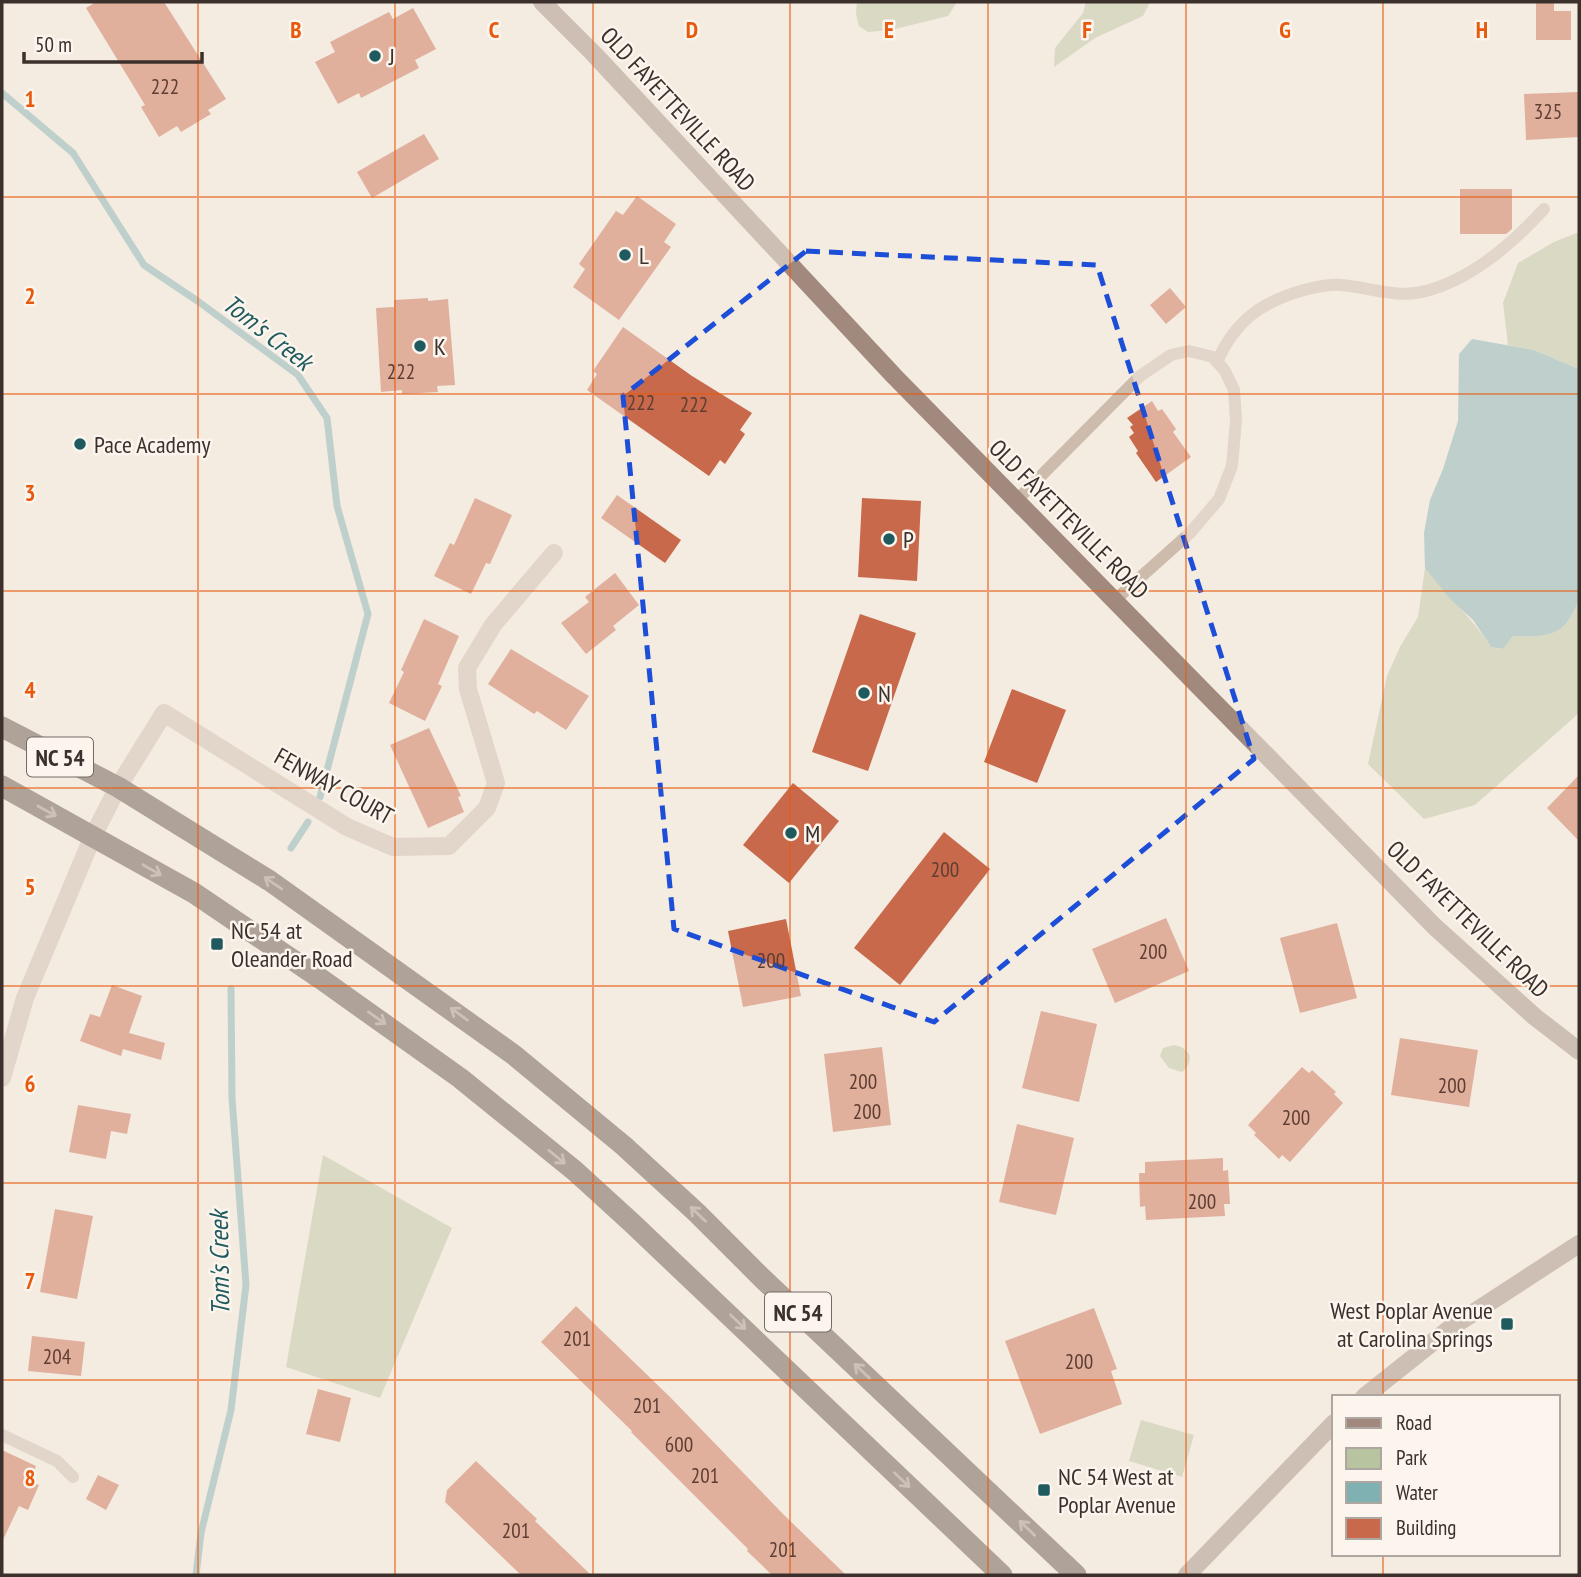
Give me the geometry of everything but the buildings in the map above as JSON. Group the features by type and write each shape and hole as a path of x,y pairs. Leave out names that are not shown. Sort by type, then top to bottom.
{"highway":[{"name":"NC 54","path":"2,727 118,787 270,881 514,1055 624,1146 697,1213 763,1279 1076,1575"},
{"name":"NC 54","path":"2,786 194,893 412,1043 519,1125 575,1171 689,1275 1002,1575"}],"street":[{"name":"OLD FAYETTEVILLE ROAD","path":"542,2 594,54 894,376 1435,927 1535,1017 1579,1051"},
{"name":"FENWAY COURT","path":"118,787 163,713 347,827 393,847 449,846 487,808 496,783 468,689 467,668 493,625 554,553"},
{"path":"2,1078 25,998 93,836 118,787"},
{"path":"1367,1395 1453,1326 1579,1244"},
{"path":"1187,1575 1332,1425"}],"lane":[{"path":"1217,362 1225,343 1240,323 1260,308 1282,297 1321,286 1339,285 1405,294 1424,292 1482,264 1525,230 1544,209"},
{"path":"1017,500 1140,376 1171,355 1189,351 1213,357 1225,371 1234,390 1236,420 1232,466 1219,499 1191,533 1115,600"},
{"path":"2,1434 57,1461 72,1477"}],"highlighted area":[{"path":"806,251 1097,265 1254,759 934,1022 674,929 623,396"}],"green space":[{"path":"857,2 957,2 948,16 891,30 868,32 859,26"},
{"path":"1086,2 1150,2 1143,16 1095,38 1054,67 1055,48 1083,13"},
{"path":"1579,232 1579,369 1534,350 1508,345 1503,303 1518,263 1554,242"},
{"path":"1425,568 1468,616 1491,647 1502,649 1513,636 1540,636 1559,630 1568,621 1579,601 1579,713 1475,805 1424,819 1368,764 1387,676 1418,617"},
{"path":"1174,1045 1184,1049 1190,1059 1182,1072 1169,1068 1160,1056 1163,1048"},
{"path":"323,1155 452,1228 380,1398 286,1367"},
{"path":"1141,1420 1194,1435 1182,1477 1129,1461"}],"water":[{"path":"1472,339 1534,350 1579,369 1579,601 1568,621 1559,630 1540,636 1513,636 1503,649 1491,647 1473,620 1450,599 1425,568 1424,533 1430,500 1458,421 1459,354"}],"waterway":[{"name":"Tom's Creek","path":"2,93 73,153 144,265 298,375 327,418 337,506 368,614 320,797"},
{"name":"Tom's Creek","path":"291,848 308,822"},
{"name":"Tom's Creek","path":"196,1575 201,1533 231,1410 246,1285 232,1098 231,989"}],"place":[{"name":"J","path":"375,56"},
{"name":"L","path":"625,255"},
{"name":"K","path":"420,346"},
{"name":"Pace Academy","path":"80,444"},
{"name":"P","path":"889,539"},
{"name":"N","path":"864,693"},
{"name":"M","path":"791,833"},
{"name":"NC 54 at Oleander Road","path":"217,944"},
{"name":"West Poplar Avenue at Carolina Springs","path":"1507,1324"},
{"name":"NC 54 West at Poplar Avenue","path":"1044,1490"}]}
